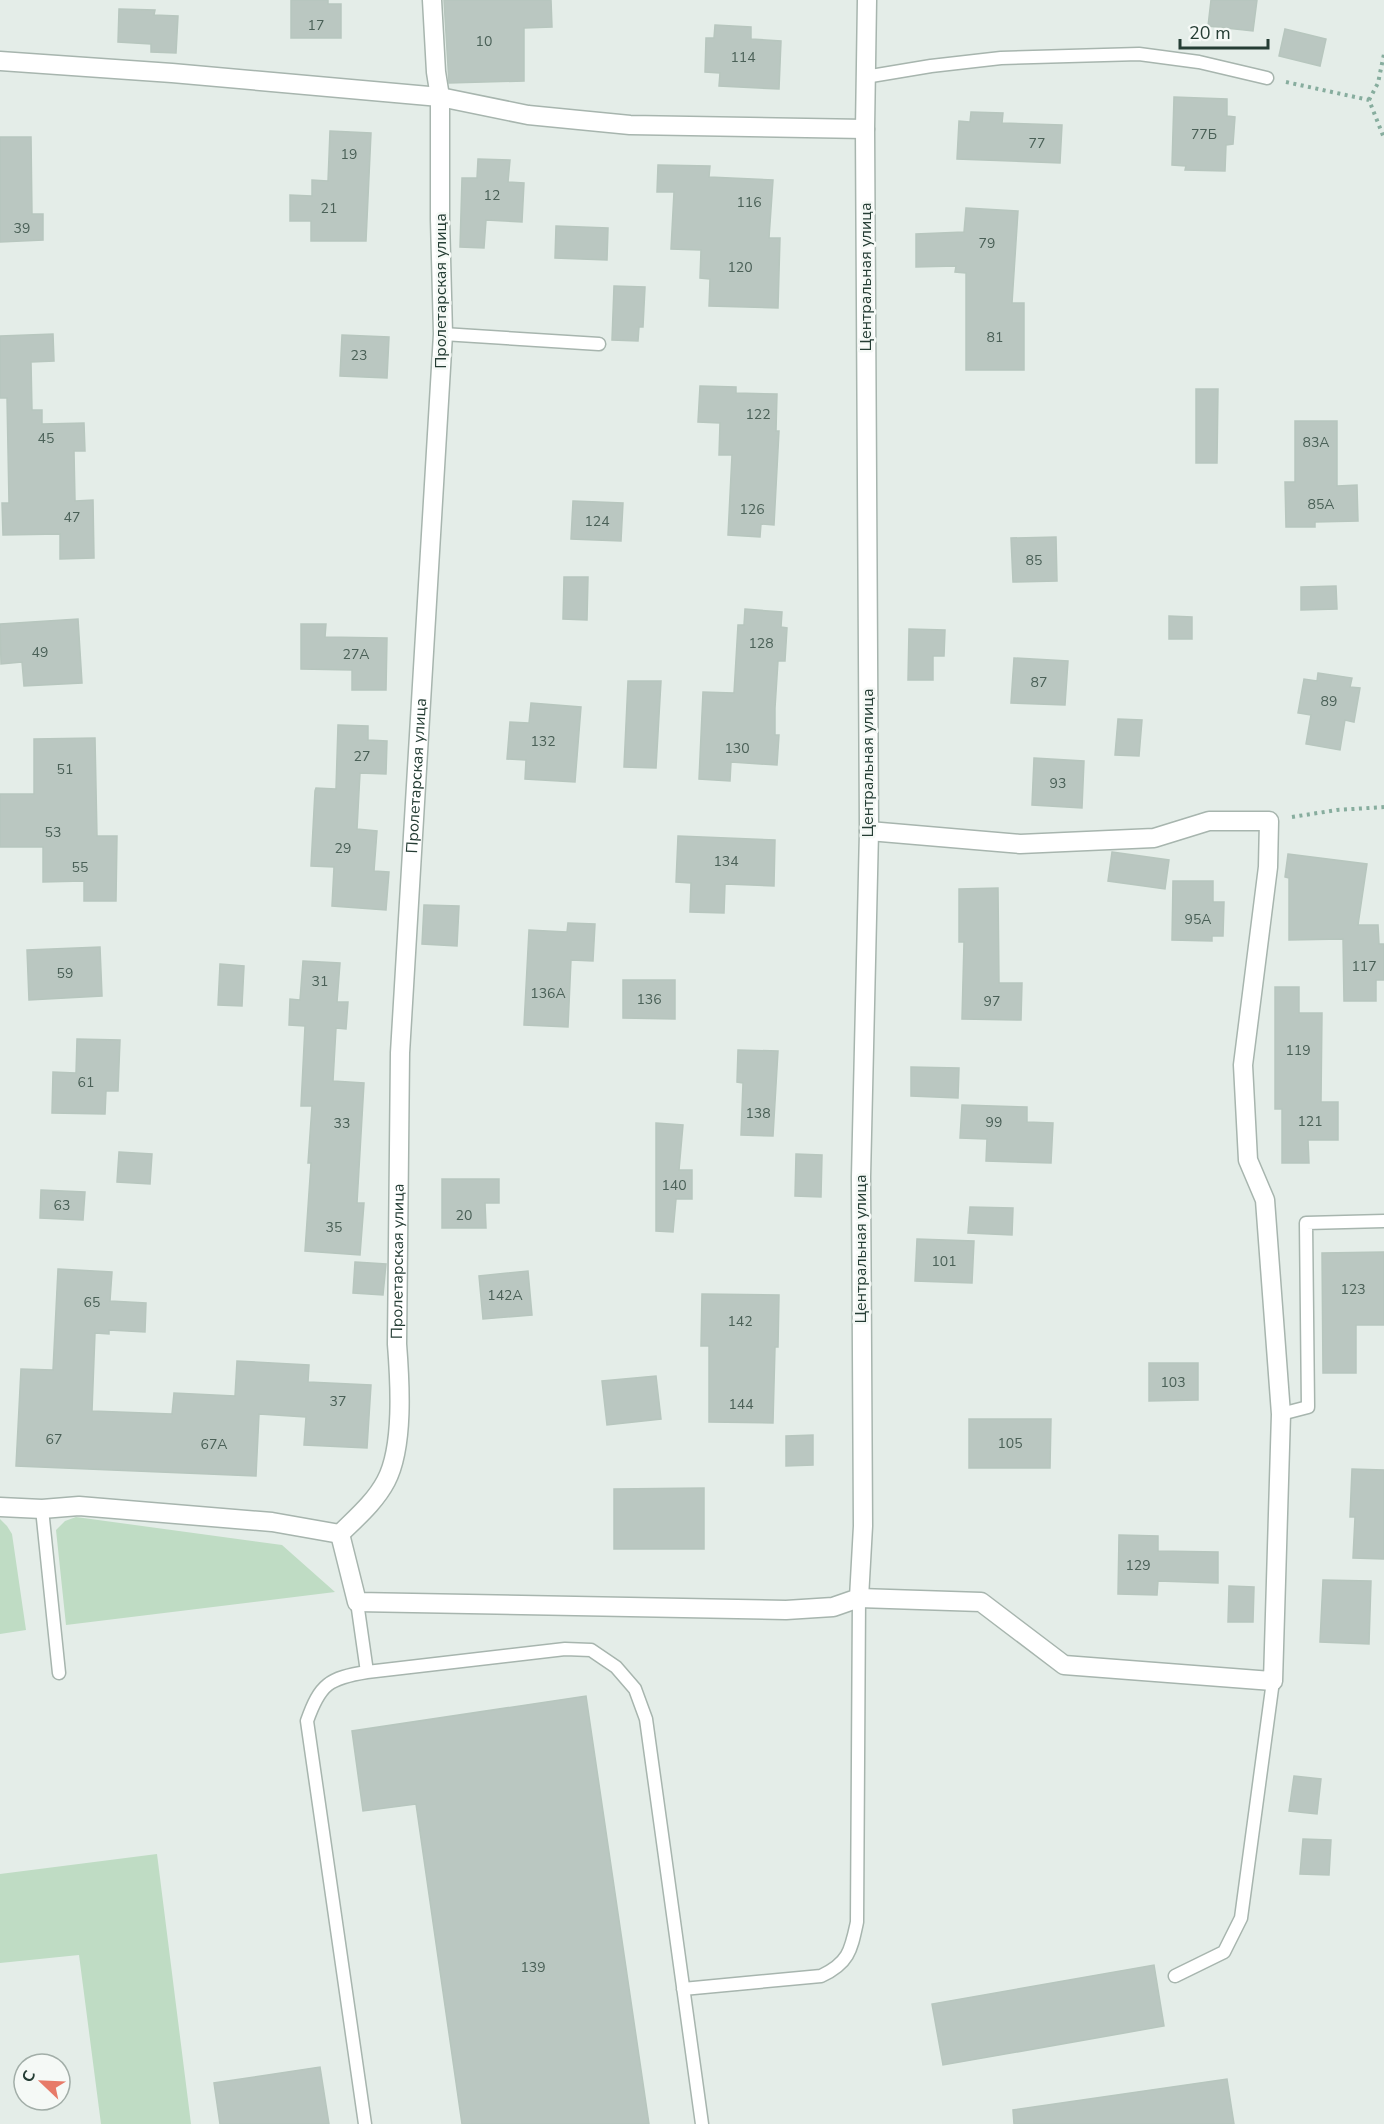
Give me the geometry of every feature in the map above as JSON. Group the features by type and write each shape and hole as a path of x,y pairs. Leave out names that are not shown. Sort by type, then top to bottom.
{"street":[{"name":"Пролетарская улица","path":"340,1534 369,1504 386,1480 397,1443 400,1386 397,1344 400,1053 444,334 440,219 440,97 435,72 432,0"},
{"name":"Центральная улица","path":"859,1598 863,1526 861,1177 869,831 865,129 867,0"},
{"path":"0,61 172,73 440,97 528,115 630,125 865,129"},
{"path":"0,1507 42,1509 79,1506 261,1521 340,1534 357,1602 786,1610 833,1607 859,1598 981,1602 1064,1665 1273,1681 1281,1414 1265,1200 1248,1160 1243,1065 1268,867 1269,821 1209,820 1154,838 1020,844 869,831"}],"lane":[{"path":"866,77 931,66 1001,58 1139,54 1199,62 1267,78"},
{"path":"444,334 599,344"},
{"path":"1281,1414 1308,1407 1306,1223 1384,1221"},
{"path":"42,1509 59,1673"},
{"path":"683,1989 821,1976 834,1970 848,1957 857,1922 859,1598"},
{"path":"357,1602 367,1672"},
{"path":"365,2124 307,1721 314,1701 326,1685 344,1676 565,1649 591,1650 616,1667 635,1689 646,1719 702,2124"},
{"path":"1175,1976 1224,1952 1241,1918 1273,1681"}],"path":[{"path":"1384,54 1378,83 1369,100 1384,138"},
{"path":"1267,78 1369,100"},
{"path":"1269,821 1337,810 1384,807"}],"green space":[{"path":"76,1517 282,1545 335,1592 66,1625 56,1530 65,1521"},
{"path":"0,1519 12,1534 26,1630 0,1634"},
{"path":"157,1854 191,2124 101,2124 79,1955 0,1963 0,1874"}],"building":[{"path":"291,0 328,0 328,4 341,4 341,38 291,38"},
{"path":"444,0 551,0 552,27 524,28 524,81 449,83"},
{"path":"1211,0 1257,0 1253,31 1208,26"},
{"path":"119,9 155,10 154,15 178,16 176,53 151,52 151,44 118,42"},
{"path":"715,25 751,27 751,39 781,41 779,89 719,86 720,73 705,72 706,38 714,38"},
{"path":"1285,29 1326,39 1320,66 1279,56"},
{"path":"1174,97 1227,99 1227,116 1235,117 1233,144 1226,145 1225,171 1185,170 1186,166 1172,165"},
{"path":"971,112 1003,113 1002,123 1062,125 1060,163 957,159 959,121 970,122"},
{"path":"330,131 371,133 366,241 311,241 311,221 290,221 290,195 312,196 312,180 328,181"},
{"path":"0,137 31,137 32,214 43,214 43,240 0,242"},
{"path":"478,159 510,160 508,182 524,183 522,222 486,220 484,248 460,247 462,178 477,178"},
{"path":"658,165 710,166 709,177 773,180 769,238 780,238 778,308 709,306 710,279 700,278 701,250 671,249 674,192 657,192"},
{"path":"966,208 1018,211 1012,303 1024,303 1024,370 966,370 966,273 955,272 956,266 916,267 916,234 964,232"},
{"path":"556,226 608,228 607,260 555,258"},
{"path":"614,286 645,287 643,327 639,327 638,341 612,340"},
{"path":"53,334 54,361 31,362 32,410 42,410 42,424 84,423 85,451 74,451 75,501 93,500 94,558 60,559 60,534 3,535 2,503 9,503 7,398 0,398 0,336"},
{"path":"342,335 389,337 387,378 340,376"},
{"path":"700,386 736,387 736,393 777,394 776,431 779,431 774,525 761,524 760,537 728,535 732,455 719,455 720,423 698,422"},
{"path":"1196,389 1218,389 1217,463 1196,463"},
{"path":"1295,421 1337,421 1337,486 1357,485 1358,521 1315,522 1315,527 1286,527 1285,482 1295,482"},
{"path":"573,501 623,503 621,541 571,539"},
{"path":"1056,537 1057,581 1013,582 1011,538"},
{"path":"564,577 588,577 587,620 563,619"},
{"path":"1336,586 1337,609 1301,610 1301,587"},
{"path":"745,609 782,612 781,627 787,628 785,661 778,661 775,708 775,735 779,735 777,765 731,762 730,781 699,779 703,692 734,693 738,625 744,625"},
{"path":"1169,616 1192,617 1192,639 1169,639"},
{"path":"78,619 82,683 24,686 22,662 1,664 0,624"},
{"path":"301,624 326,624 325,637 387,638 386,690 352,690 352,670 301,669"},
{"path":"909,629 945,630 944,656 933,656 933,680 908,680"},
{"path":"1014,658 1068,661 1065,705 1011,703"},
{"path":"1318,673 1352,678 1350,687 1360,688 1354,722 1345,720 1340,750 1306,744 1311,715 1298,713 1304,679 1317,681"},
{"path":"628,681 661,681 656,768 624,767"},
{"path":"531,703 581,707 575,782 525,779 526,760 507,759 510,722 529,723"},
{"path":"1118,719 1142,720 1139,756 1115,755"},
{"path":"338,725 368,726 368,740 387,741 386,774 360,773 357,829 377,831 374,871 389,872 386,910 332,906 334,867 311,866 315,791 316,788 336,789"},
{"path":"95,738 97,836 117,836 116,901 84,901 84,881 43,882 43,847 0,847 0,794 34,794 34,739"},
{"path":"1034,758 1084,761 1082,808 1032,805"},
{"path":"678,836 775,840 774,886 725,884 724,913 690,912 691,883 676,882"},
{"path":"1112,852 1169,860 1165,889 1108,881"},
{"path":"1288,854 1367,864 1358,925 1378,925 1379,944 1384,944 1384,980 1376,980 1376,1001 1344,1001 1343,939 1289,940 1289,878 1285,877"},
{"path":"1173,881 1213,881 1213,902 1224,902 1223,936 1212,936 1212,941 1172,940"},
{"path":"998,888 999,983 1022,983 1021,1020 962,1019 964,942 959,942 959,889"},
{"path":"424,905 459,906 457,946 422,944"},
{"path":"568,923 595,924 593,961 571,960 568,1027 524,1025 529,930 567,932"},
{"path":"100,947 102,996 29,1000 27,950"},
{"path":"303,961 340,963 337,1002 348,1002 346,1029 336,1028 333,1081 364,1083 357,1203 364,1203 360,1255 305,1251 312,1106 301,1106 305,1026 289,1025 290,999 300,1000"},
{"path":"220,964 244,966 242,1006 218,1005"},
{"path":"623,980 675,980 675,1019 623,1018"},
{"path":"1275,987 1299,987 1299,1013 1322,1013 1321,1102 1338,1102 1338,1140 1308,1140 1309,1163 1282,1163 1282,1109 1275,1109"},
{"path":"77,1039 120,1040 118,1091 106,1091 105,1114 52,1113 53,1072 76,1073"},
{"path":"738,1050 778,1051 773,1136 741,1135 743,1083 737,1082"},
{"path":"911,1067 959,1068 958,1098 911,1096"},
{"path":"962,1105 1027,1107 1027,1122 1053,1123 1051,1163 986,1161 987,1139 960,1138"},
{"path":"656,1123 683,1125 679,1170 692,1170 692,1199 676,1199 673,1232 656,1231"},
{"path":"119,1152 152,1154 150,1184 117,1182"},
{"path":"796,1154 822,1155 821,1197 795,1196"},
{"path":"442,1179 499,1179 499,1203 485,1203 486,1228 442,1228"},
{"path":"41,1190 85,1192 83,1220 40,1218"},
{"path":"970,1207 1013,1208 1012,1235 968,1233"},
{"path":"917,1239 974,1241 972,1283 915,1281"},
{"path":"1384,1252 1384,1325 1356,1325 1356,1373 1323,1373 1322,1253"},
{"path":"355,1262 386,1264 383,1295 353,1293"},
{"path":"58,1269 112,1272 110,1301 146,1303 145,1332 109,1330 109,1334 95,1333 92,1411 172,1414 174,1393 235,1396 237,1361 309,1365 308,1382 371,1385 367,1448 304,1445 306,1417 259,1414 256,1476 16,1466 21,1369 53,1370"},
{"path":"528,1271 532,1315 483,1319 479,1276"},
{"path":"702,1294 779,1295 773,1423 709,1422 709,1346 701,1346"},
{"path":"1149,1363 1198,1363 1198,1400 1149,1401"},
{"path":"656,1376 661,1419 607,1425 602,1381"},
{"path":"969,1419 1051,1419 1050,1468 969,1468"},
{"path":"813,1435 813,1465 786,1466 786,1436"},
{"path":"1352,1469 1384,1470 1384,1559 1353,1558 1355,1517 1350,1517"},
{"path":"704,1488 704,1549 614,1549 614,1489"},
{"path":"1119,1535 1158,1536 1158,1551 1218,1552 1218,1583 1158,1581 1157,1595 1118,1594"},
{"path":"1323,1580 1371,1581 1369,1644 1320,1642"},
{"path":"1229,1586 1254,1587 1253,1622 1228,1622"},
{"path":"586,1696 649,2124 462,2124 416,1804 363,1811 352,1731"},
{"path":"1294,1776 1321,1779 1317,1814 1289,1811"},
{"path":"1303,1839 1331,1840 1329,1875 1300,1874"},
{"path":"1154,1965 1164,2026 943,2065 932,2004"},
{"path":"320,2067 329,2124 220,2124 214,2083"},
{"path":"1227,2079 1234,2124 1014,2124 1013,2110"}]}
